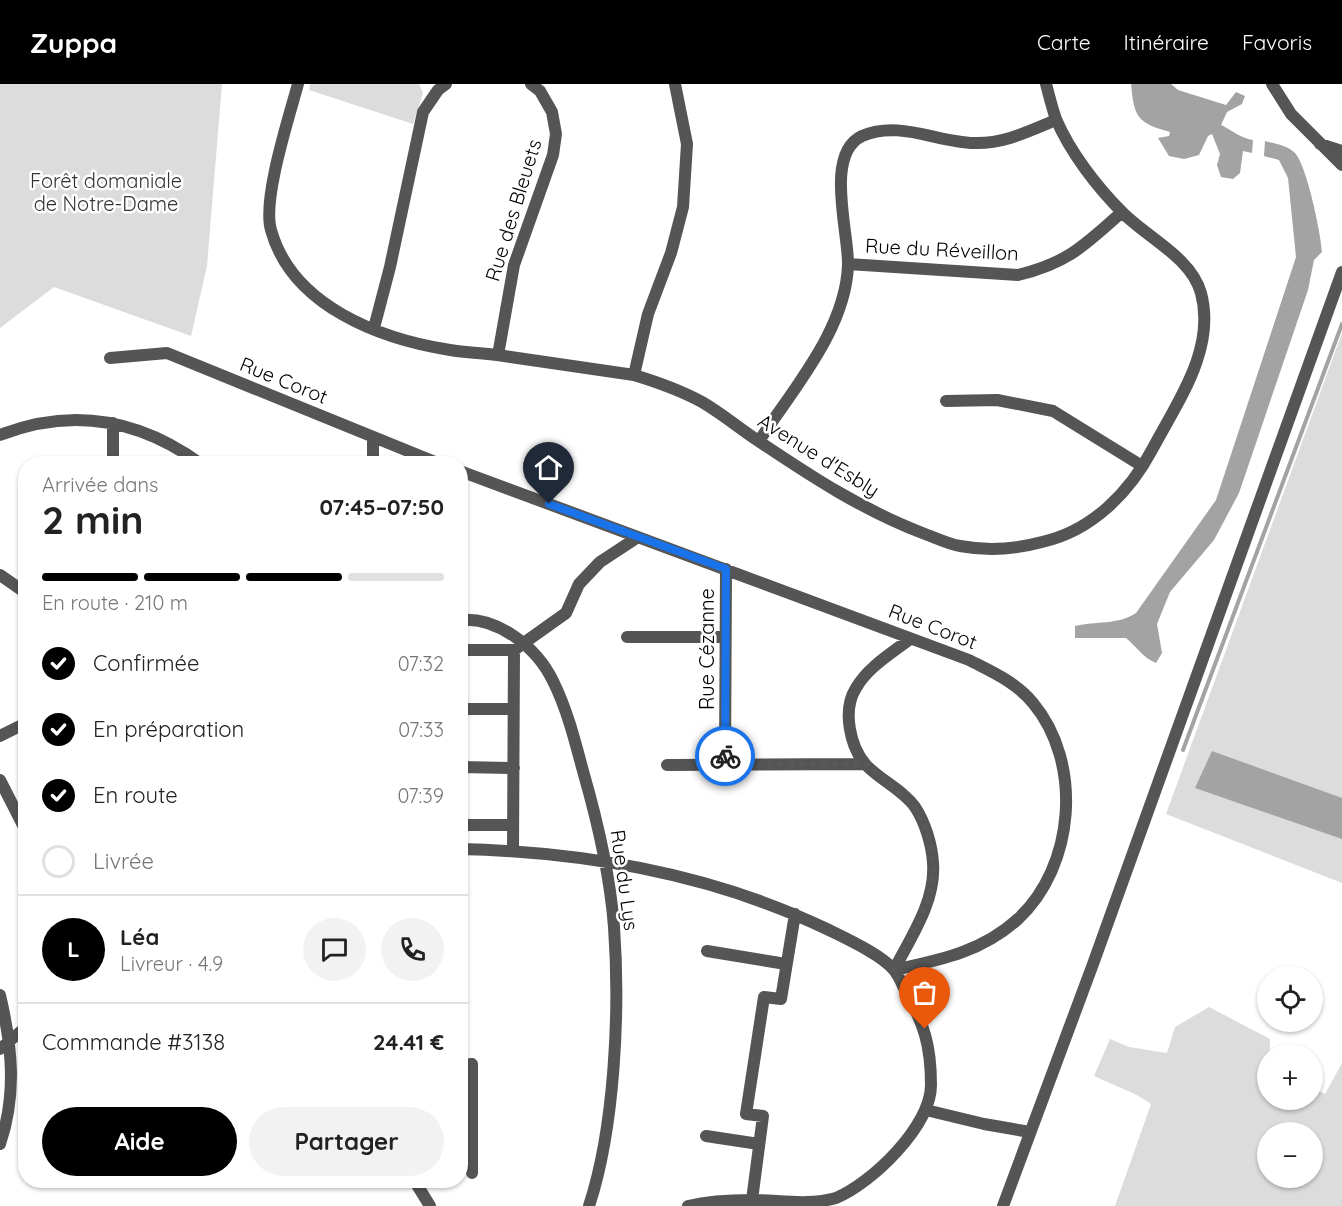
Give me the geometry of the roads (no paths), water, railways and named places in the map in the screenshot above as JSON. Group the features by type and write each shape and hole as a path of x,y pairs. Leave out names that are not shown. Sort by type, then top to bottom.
{"street":[{"name":"Avenue d'Esbly","path":"298,84 272,186 270,229 285,261 310,292 338,313 408,341 450,350 634,375 663,384 702,402 859,506 959,546 1013,549 1064,537 1107,509 1132,483 1194,370 1202,347 1205,310 1200,290 1192,275 1172,254 1122,212 1074,151 1056,120 1046,84"},
{"path":"374,328 390,267 423,112 438,90 446,84"},
{"name":"Rue des Bleuets","path":"498,355 514,265 553,155 556,134 552,112 540,91 531,84"},
{"path":"634,375 648,315 671,253 683,207 687,144 675,84"},
{"path":"1272,84 1291,114 1342,165"},
{"path":"759,441 832,331 845,299 848,264 840,174 846,153 859,138 875,131 895,129 973,143 1003,142 1056,120"},
{"path":"1319,143 1342,151"},
{"name":"Rue du Réveillon","path":"848,264 1018,275 1044,269 1076,253 1122,212"},
{"path":"1004,1206 1342,272"},
{"name":"Rue Corot","path":"110,358 167,353 420,456"},
{"path":"946,401 998,400 1053,411 1142,466"},
{"path":"0,435 49,421 80,419 113,423 144,431 174,445 190,456"},
{"path":"113,423 113,456"},
{"path":"373,437 373,456"},
{"name":"Rue Corot","path":"468,474 969,660 1007,679 1033,702 1054,738 1060,755 1067,795 1062,836 1052,872 1040,895 1018,919 994,937 961,955 894,970"},
{"path":"468,650 519,647 566,613 579,584 600,562 638,537"},
{"name":"Rue Cézanne","path":"725,765 726,569"},
{"path":"0,575 18,587"},
{"name":"Rue du Lys","path":"468,619 495,624 519,647 540,659 553,680 572,727 605,860 614,928 614,1052 609,1110 595,1188 589,1206"},
{"path":"627,637 725,637"},
{"path":"894,970 930,897 934,864 927,832 914,806 866,764 853,743 848,720 855,689 876,665 910,639"},
{"path":"513,850 513,709 519,647"},
{"path":"468,709 513,709"},
{"path":"0,736 18,727"},
{"path":"667,765 866,764"},
{"path":"468,767 514,768"},
{"path":"0,780 18,815"},
{"path":"468,825 513,825"},
{"path":"468,849 513,850 605,860 717,887 795,914 857,943 894,970 925,1029 930,1055 931,1088 926,1110 891,1158 869,1179 835,1198 801,1205 752,1200 707,1201 688,1206"},
{"path":"752,1200 763,1116 746,1114 755,1053 764,997 781,999 795,914"},
{"path":"707,951 786,964"},
{"path":"0,995 10,1039 11,1096 0,1144"},
{"path":"0,1049 18,1034"},
{"path":"468,1064 472,1064 472,1173"},
{"path":"926,1110 1030,1132"},
{"path":"706,1136 759,1144"},
{"path":"419,1188 430,1206"}],"waterway":[{"path":"1183,750 1342,324"}],"park label":[{"name":"Forêt domaniale de Notre-Dame","path":"106,192"}]}
